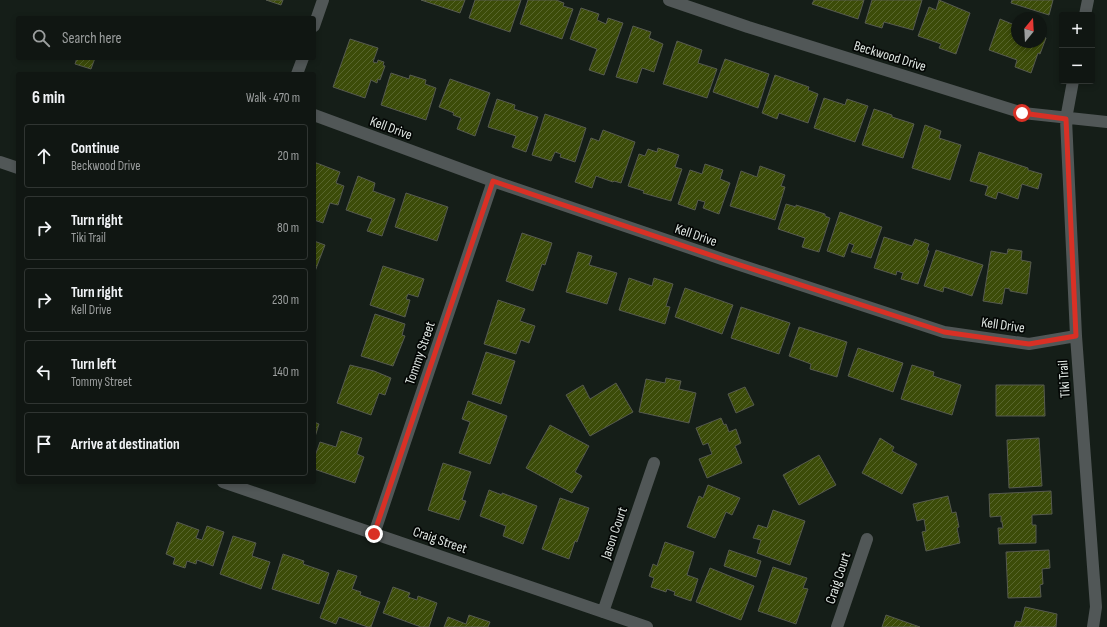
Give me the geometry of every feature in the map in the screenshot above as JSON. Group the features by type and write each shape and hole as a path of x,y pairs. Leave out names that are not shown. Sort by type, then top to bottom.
{"street":[{"path":"316,20 323,0"},
{"name":"Beckwood Drive","path":"669,0 748,27 1022,113 1066,119 1107,122"},
{"path":"1086,12 1088,0"},
{"path":"298,72 302,60"},
{"name":"Tiki Trail","path":"1072,84 1066,119 1076,336 1096,607 1093,627"},
{"name":"Kell Drive","path":"316,117 493,181 722,259 944,332 1029,344 1076,336"},
{"path":"0,162 16,167"},
{"name":"Tommy Street","path":"374,534 493,181"},
{"name":"Jason Court","path":"603,612 654,463"},
{"name":"Craig Street","path":"229,484 647,627"},
{"name":"Craig Court","path":"837,627 867,539"}],"building":[{"path":"266,0 283,0 281,5"},
{"path":"421,0 465,0 460,13"},
{"path":"475,0 521,0 510,32 469,18"},
{"path":"528,0 556,0 564,3 563,6 573,9 562,39 520,24"},
{"path":"814,0 864,0 858,19 812,4"},
{"path":"872,0 922,0 913,30 884,22 882,28 865,23"},
{"path":"939,0 970,13 956,54 939,48 941,44 918,36 929,7 936,10"},
{"path":"1012,0 1053,0 1049,15 1047,14 1047,12 1040,12 1011,3"},
{"path":"581,8 599,14 597,20 606,24 608,18 623,23 604,75 589,70 597,49 570,39"},
{"path":"1000,19 1011,24 1011,48 1042,48 1040,54 1038,53 1031,73 1015,67 1017,60 989,50"},
{"path":"633,26 651,32 649,38 663,44 654,72 642,68 637,83 616,77"},
{"path":"350,39 378,48 373,62 377,63 378,60 384,62 383,65 385,66 380,80 378,79 377,83 371,80 365,98 333,87"},
{"path":"677,41 702,50 698,63 717,69 707,98 663,84"},
{"path":"725,59 769,74 758,108 713,92"},
{"path":"76,60 94,60 91,69 75,64"},
{"path":"391,73 409,79 410,75 426,80 425,84 436,88 426,120 381,105"},
{"path":"775,75 809,87 808,90 818,94 808,123 779,113 777,119 762,113"},
{"path":"450,79 490,93 475,136 457,129 461,118 453,115 454,113 439,107"},
{"path":"824,98 845,105 847,99 868,106 855,142 814,128"},
{"path":"497,99 515,105 514,109 538,117 526,152 512,147 516,136 488,127"},
{"path":"874,109 914,124 903,158 862,145"},
{"path":"545,114 586,128 575,162 560,157 561,154 555,152 551,161 532,155"},
{"path":"925,125 941,131 939,138 961,145 950,180 912,168"},
{"path":"603,130 635,142 621,183 596,176 592,188 575,182 591,138 599,141"},
{"path":"658,148 679,155 675,167 682,169 671,201 643,193 644,191 628,186 639,154 645,156 648,149 657,152"},
{"path":"979,152 1042,174 1038,189 1022,184 1018,199 998,192 996,199 985,195 988,186 970,181"},
{"path":"316,163 340,172 336,183 344,186 338,205 330,203 323,223 316,221"},
{"path":"705,164 723,170 720,179 730,183 719,214 703,208 705,202 698,200 695,210 678,204 690,170 702,174"},
{"path":"760,166 785,175 781,186 785,187 775,220 730,206 741,171 757,177"},
{"path":"358,176 375,183 373,191 395,199 382,236 367,231 372,219 346,210"},
{"path":"406,193 448,207 437,241 395,227"},
{"path":"786,204 796,207 796,205 825,214 825,216 830,218 819,252 802,247 805,238 778,229"},
{"path":"840,212 882,227 871,258 851,252 854,245 849,243 844,257 827,251"},
{"path":"522,233 552,243 545,265 542,264 533,291 506,281"},
{"path":"884,237 912,246 915,239 929,244 927,250 929,251 918,284 901,279 903,273 897,271 896,275 874,268"},
{"path":"316,242 325,245 316,269"},
{"path":"1008,249 1022,251 1021,260 1031,262 1027,294 1010,291 1010,289 1005,288 1002,304 983,301 991,251 1007,254"},
{"path":"936,250 983,265 972,296 944,287 943,292 924,286"},
{"path":"578,252 592,256 589,265 617,273 607,304 566,292"},
{"path":"383,266 424,279 418,297 408,294 406,299 410,300 405,317 370,305"},
{"path":"629,278 652,286 654,278 673,284 666,306 670,307 665,324 619,310"},
{"path":"685,288 733,305 722,334 675,317"},
{"path":"498,300 525,309 520,321 535,326 529,343 521,340 516,354 484,344"},
{"path":"741,307 790,323 779,354 731,338"},
{"path":"375,314 405,324 402,335 405,336 393,366 361,356"},
{"path":"799,327 847,342 837,377 810,369 811,364 789,356"},
{"path":"858,348 903,363 893,392 848,376"},
{"path":"486,352 515,361 501,404 472,394"},
{"path":"350,365 374,371 391,378 385,395 379,393 371,415 337,403"},
{"path":"912,365 934,372 933,376 961,385 952,415 901,399"},
{"path":"666,378 681,381 679,389 696,393 689,423 639,412 646,379 665,383"},
{"path":"616,383 633,412 590,436 566,395 583,385 590,399"},
{"path":"996,385 1044,385 1045,416 996,416"},
{"path":"745,387 754,405 736,413 728,394"},
{"path":"468,401 507,416 490,464 459,453 470,422 462,419"},
{"path":"721,418 724,425 726,424 729,432 736,429 741,443 735,446 742,463 707,478 699,459 712,454 708,443 703,445 696,428"},
{"path":"316,423 319,424 316,434"},
{"path":"550,425 589,446 575,472 582,476 572,493 526,468"},
{"path":"341,431 362,438 357,454 364,457 355,483 316,470 316,453 320,442 336,447"},
{"path":"880,438 894,447 892,451 917,464 902,494 862,473"},
{"path":"1039,438 1042,486 1009,488 1007,440"},
{"path":"819,455 836,485 799,505 783,475"},
{"path":"443,463 471,472 462,500 466,501 459,520 428,510"},
{"path":"708,485 740,498 732,515 726,512 715,538 687,527 699,496 703,498"},
{"path":"489,490 502,495 502,493 537,506 523,544 503,536 506,526 480,516"},
{"path":"1051,491 1052,514 1032,515 1032,525 1036,525 1036,543 999,544 998,528 1003,528 1001,516 990,517 989,494"},
{"path":"948,496 952,513 956,512 960,543 926,551 922,532 926,531 924,519 917,521 913,504"},
{"path":"560,498 589,508 577,542 575,541 569,559 542,549"},
{"path":"773,510 805,521 790,565 757,553 761,540 753,538 758,525 767,528"},
{"path":"177,522 199,530 196,538 202,540 207,526 224,532 213,566 197,560 196,564 187,561 185,568 173,564 175,558 166,554"},
{"path":"233,536 256,543 252,556 270,562 261,589 220,574"},
{"path":"665,542 694,552 687,575 698,579 691,601 674,595 675,592 667,589 666,592 651,587 654,578 649,576 653,564 657,566"},
{"path":"729,550 761,561 756,577 724,566"},
{"path":"1049,550 1050,568 1042,569 1043,584 1040,585 1041,597 1008,598 1006,552"},
{"path":"283,554 304,561 303,564 329,573 319,604 272,589"},
{"path":"773,567 807,578 803,588 808,589 796,624 758,611"},
{"path":"710,568 754,586 741,620 696,602"},
{"path":"338,570 357,576 352,589 361,592 360,595 380,602 371,627 339,617 336,624 320,618"},
{"path":"393,587 410,593 408,597 417,600 418,596 437,603 429,627 421,627 383,613"},
{"path":"1025,607 1057,614 1056,627 1014,627 1016,621 1021,622"},
{"path":"469,615 490,622 488,627 444,627 448,617 466,624"},
{"path":"886,615 920,627 882,627"}],"route":[{"path":"374,534 493,181 722,259 944,332 1029,344 1076,336 1066,119 1022,113"}]}
